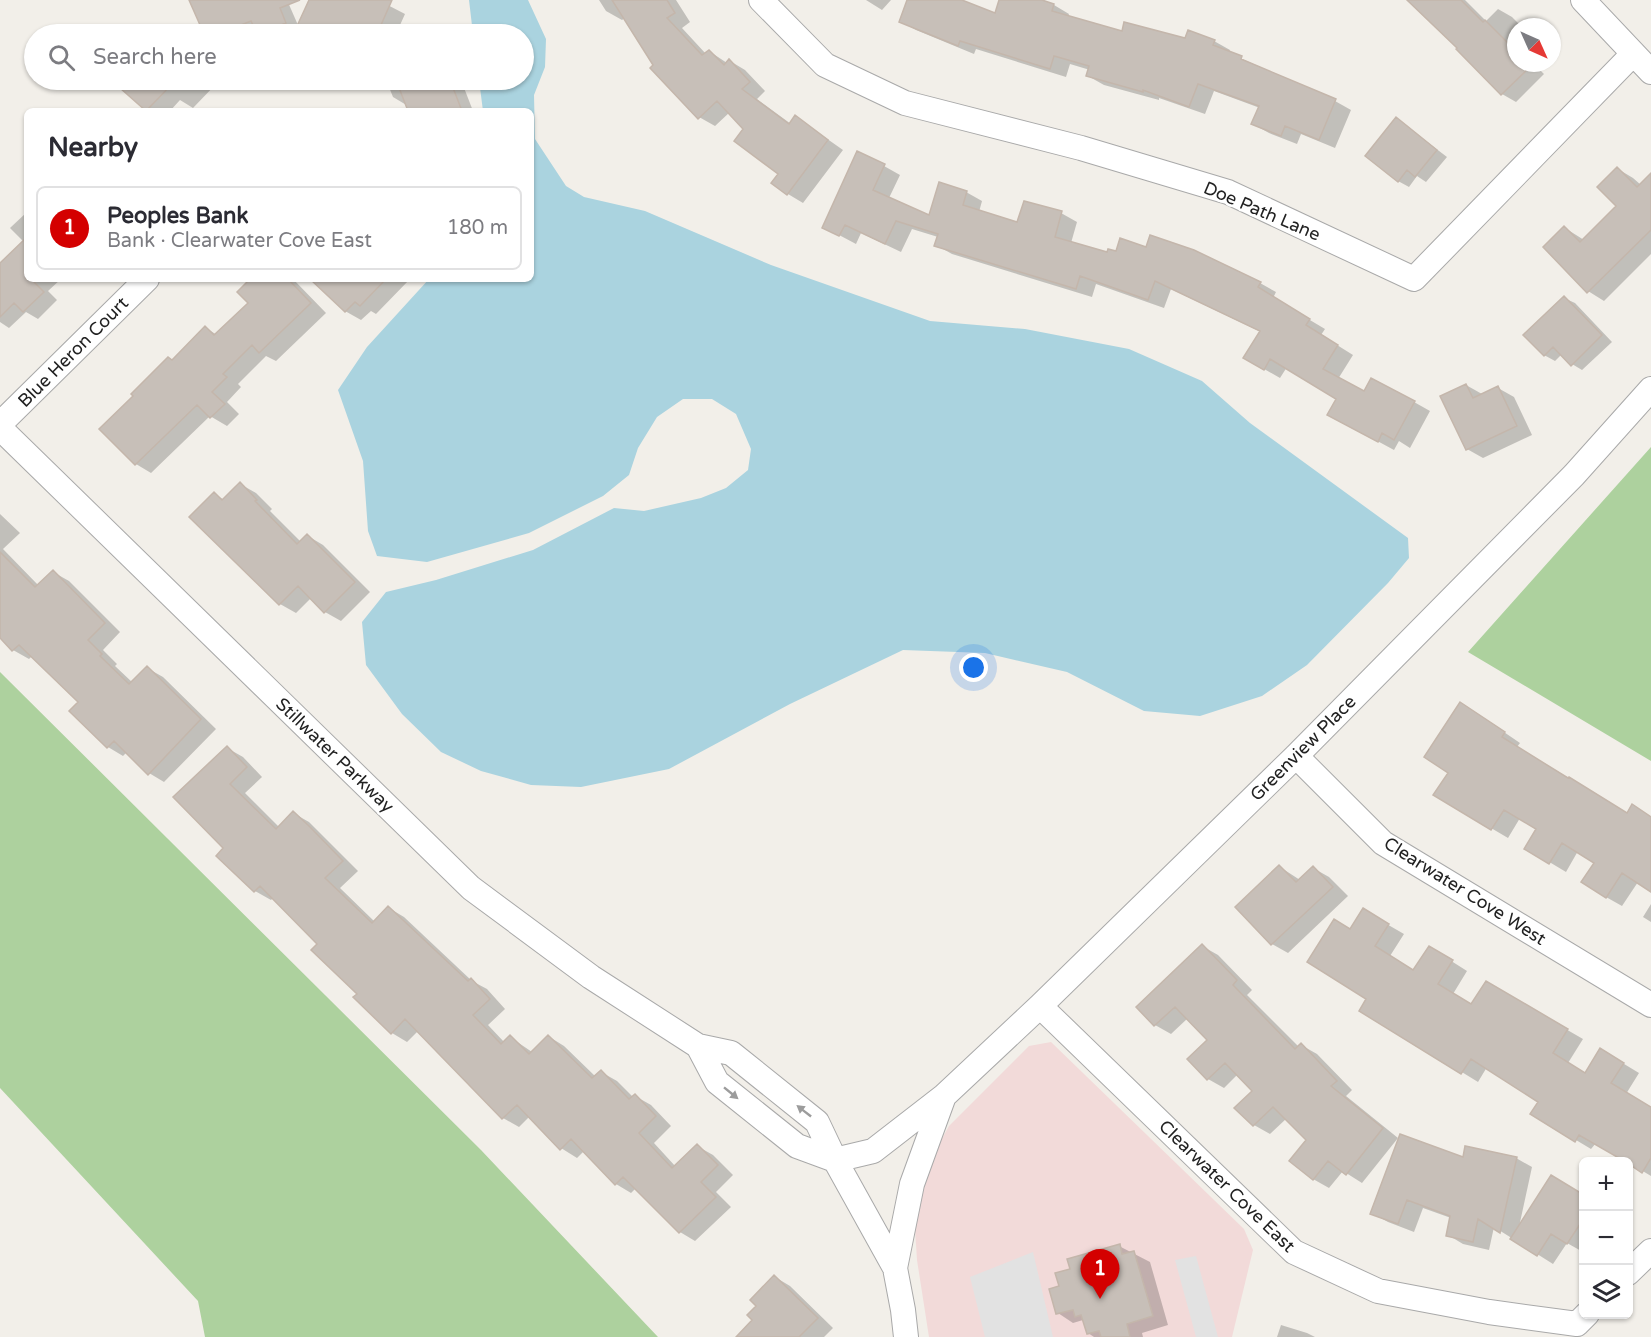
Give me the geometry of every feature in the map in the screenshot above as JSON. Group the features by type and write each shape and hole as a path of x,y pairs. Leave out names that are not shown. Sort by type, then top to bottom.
{"street":[{"name":"Doe Path Lane","path":"761,0 825,64 905,103 1081,148 1228,192 1414,279 1633,54"},
{"path":"1583,0 1651,72"},
{"name":"Blue Heron Court","path":"0,426 144,282"},
{"name":"Greenview Place","path":"835,1160 873,1151 944,1096 1041,1006 1296,756 1574,475 1651,389"},
{"name":"Stillwater Parkway","path":"0,426 471,888 591,977 698,1046 730,1053 817,1122 835,1160 895,1268 906,1337"},
{"name":"Clearwater Cove West","path":"1296,756 1383,843 1651,1005"},
{"name":"Clearwater Cove East","path":"1041,1006 1294,1252 1378,1291 1489,1312 1576,1324 1582,1319"},
{"name":"Stillwater Parkway","path":"698,1046 717,1082 796,1146 835,1160"},
{"name":"Greenview Place","path":"895,1268 912,1184 944,1096"},
{"path":"1633,1269 1651,1251"}],"shaded area":[{"path":"1051,1042 1244,1229 1253,1250 1232,1337 929,1337 917,1260 915,1229 928,1164 949,1126 1029,1046"},
{"path":"1033,1252 1053,1337 985,1337 970,1277"},
{"path":"1196,1256 1218,1337 1196,1337 1175,1260"}],"green space":[{"path":"1651,447 1651,761 1468,652"},
{"path":"0,672 481,1150 658,1337 205,1337 198,1301 0,1088"}],"water":[{"path":"469,0 528,0 546,39 545,67 534,95 535,139 566,186 584,197 645,211 771,265 930,321 1025,329 1129,349 1202,381 1250,423 1408,538 1409,558 1388,583 1307,665 1262,696 1200,716 1144,711 1067,672 985,653 903,650 790,704 669,769 581,787 531,785 481,771 441,752 402,714 366,665 362,622 386,592 436,580 533,550 614,508 644,511 701,498 726,488 748,470 751,449 736,414 712,399 683,399 657,417 638,448 629,475 603,496 529,533 427,562 377,556 368,531 363,461 338,390 367,347 426,282 534,282 534,108 483,108 480,90 534,90 534,24 472,24"}],"building":[{"path":"189,0 300,0 280,8 286,23 284,24 252,24 251,21 244,24 200,24"},
{"path":"309,0 392,0 381,24 298,24"},
{"path":"612,0 667,0 675,13 667,18 702,55 709,50 724,65 729,59 750,82 742,89 789,124 795,115 828,140 787,195 771,183 778,174 734,141 743,129 717,101 698,119 650,68 653,65"},
{"path":"907,0 962,0 995,13 999,0 1042,0 1054,4 1052,11 1122,31 1124,22 1185,38 1188,30 1215,40 1213,45 1242,56 1241,59 1336,99 1319,140 1285,126 1281,136 1251,124 1259,106 1198,84 1189,107 1143,90 1143,92 1086,76 1089,66 1054,56 1050,69 960,41 958,46 899,22"},
{"path":"1407,0 1461,0 1507,42 1507,72 1525,72 1501,95"},
{"path":"122,90 166,90 149,108 143,108"},
{"path":"400,90 454,90 461,108 407,108"},
{"path":"1396,117 1437,150 1415,177 1407,170 1398,182 1365,156"},
{"path":"857,151 885,164 873,190 929,215 939,182 967,191 963,205 1017,222 1024,201 1062,211 1055,237 1107,252 1108,249 1116,251 1120,238 1146,247 1150,235 1194,250 1261,282 1258,287 1310,319 1306,325 1338,345 1323,369 1364,391 1371,378 1415,401 1394,440 1382,433 1378,442 1327,415 1336,399 1270,359 1264,370 1243,358 1260,331 1155,281 1148,300 1080,276 1076,289 934,246 938,234 896,221 885,244 845,225 839,236 822,228"},
{"path":"1617,167 1637,187 1651,173 1651,230 1587,293 1543,247 1564,226 1580,242 1616,206 1597,187"},
{"path":"24,240 24,282 34,282 44,292 23,312 14,303 0,317 0,263"},
{"path":"247,282 291,282 311,303 259,353 252,345 223,374 227,377 212,392 225,404 210,418 197,405 135,465 99,429 168,357 172,360 205,326 214,335 248,303 237,292"},
{"path":"313,282 383,282 360,306 355,302 345,312"},
{"path":"1564,296 1602,335 1571,366 1553,347 1544,356 1523,335"},
{"path":"1466,384 1473,398 1498,386 1517,426 1466,450 1440,396"},
{"path":"240,482 257,500 255,501 297,544 307,534 355,582 324,613 298,586 279,605 189,517 214,492 222,500"},
{"path":"0,552 35,587 53,570 105,623 88,640 102,654 100,656 129,684 147,666 201,719 148,775 114,741 107,748 69,711 78,702 19,645 12,651 0,638"},
{"path":"1460,702 1505,732 1502,737 1568,778 1627,813 1632,804 1651,817 1651,892 1622,873 1606,898 1581,882 1594,863 1562,843 1549,864 1524,849 1536,829 1504,810 1491,830 1433,795 1448,773 1424,757"},
{"path":"227,746 247,767 230,784 276,829 293,811 310,827 343,861 325,878 372,923 388,906 468,981 471,978 490,999 473,1015 501,1044 510,1035 529,1054 548,1035 592,1078 601,1070 629,1099 635,1094 656,1116 639,1133 672,1168 697,1144 718,1165 701,1182 716,1197 679,1233 623,1177 615,1185 571,1139 560,1150 517,1105 502,1119 405,1019 391,1034 353,997 357,994 311,950 317,944 260,886 254,892 216,856 223,848 173,797"},
{"path":"1279,865 1296,882 1313,866 1333,887 1271,945 1235,907"},
{"path":"1363,908 1389,924 1375,946 1413,970 1429,946 1453,960 1438,984 1471,1004 1486,981 1568,1029 1553,1053 1585,1073 1600,1048 1624,1063 1611,1083 1651,1107 1651,1158 1642,1173 1633,1167 1633,1157 1617,1157 1579,1135 1575,1142 1530,1114 1538,1102 1471,1059 1461,1074 1359,1011 1366,999 1307,962 1334,919 1350,929"},
{"path":"1202,944 1237,980 1233,985 1295,1049 1301,1043 1337,1081 1331,1086 1383,1128 1346,1175 1328,1161 1313,1180 1289,1161 1306,1140 1273,1107 1253,1126 1234,1108 1252,1091 1225,1063 1207,1080 1187,1059 1207,1040 1175,1007 1154,1026 1136,1007"},
{"path":"1400,1134 1463,1157 1465,1146 1517,1157 1500,1233 1478,1219 1473,1242 1446,1236 1450,1216 1407,1200 1398,1224 1370,1214"},
{"path":"1551,1175 1579,1192 1579,1226 1567,1244 1551,1234 1537,1256 1510,1239"},
{"path":"1120,1244 1122,1254 1134,1251 1153,1316 1127,1324 1130,1337 1101,1337 1099,1331 1087,1334 1081,1315 1075,1317 1073,1310 1056,1314 1049,1289 1059,1286 1055,1273 1070,1269 1067,1259"},
{"path":"774,1275 818,1318 799,1337 736,1337 752,1320 747,1315 756,1306 750,1300"}],"place":[{"name":"Peoples Bank","path":"1100,1299"}]}
